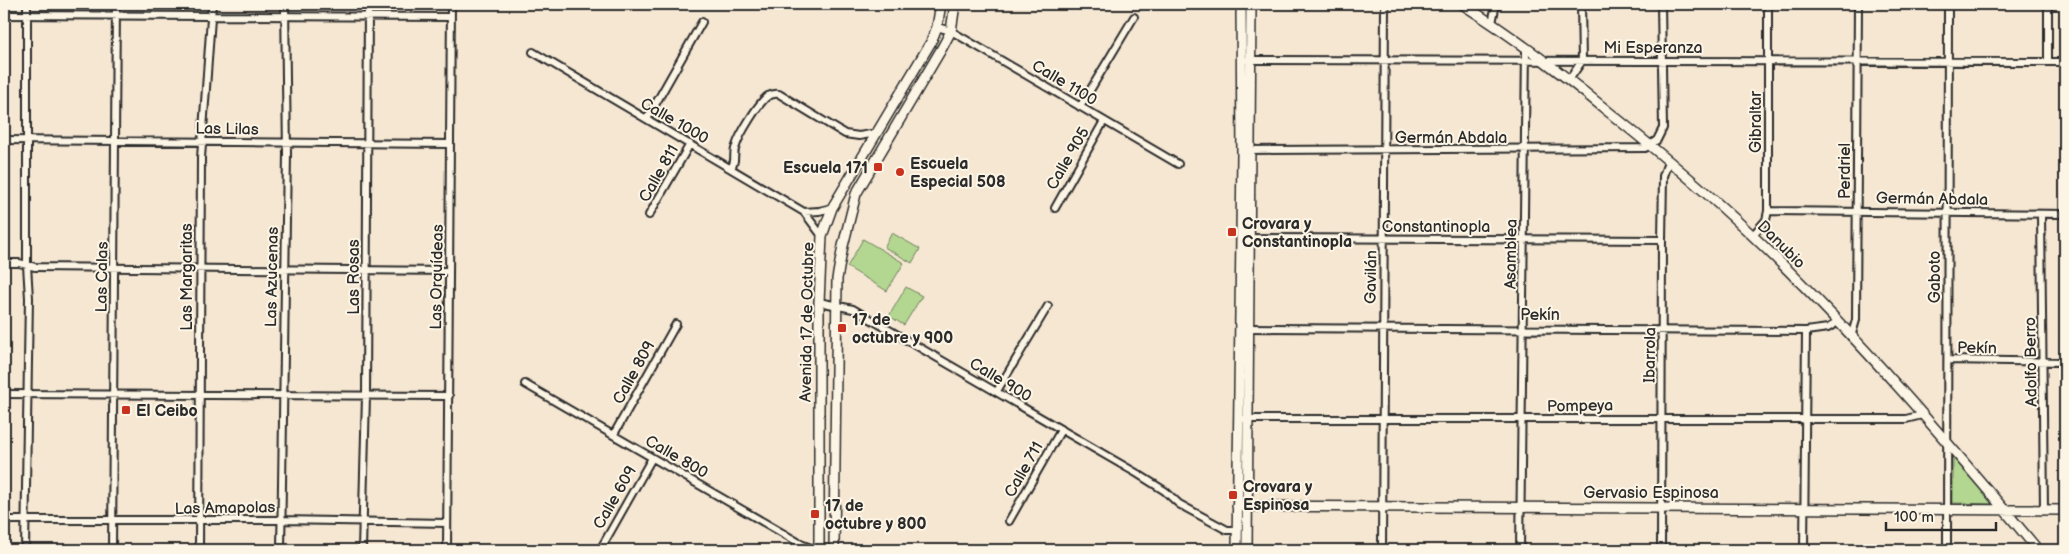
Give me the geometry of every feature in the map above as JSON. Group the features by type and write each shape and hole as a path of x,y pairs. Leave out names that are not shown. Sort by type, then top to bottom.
{"main road":[{"name":"Avenida 17 de Octubre","path":"818,550 819,302 822,236 832,208 930,42 937,27 941,4"},
{"name":"Avenida 17 de Octubre","path":"834,550 837,279 843,246 856,194 951,31 954,4"},
{"path":"1241,4 1247,150"},
{"path":"1237,550 1238,419 1244,328 1247,150 1252,60 1251,4"},
{"name":"Danubio","path":"1462,4 1492,23 1569,80 1650,145 1753,235 1838,322 1922,415 2038,550"},
{"path":"1244,328 1248,418 1247,550"},
{"name":"Gervasio Espinosa","path":"1237,506 1519,508 1662,506 2065,510"}],"street":[{"path":"25,550 29,298 27,265 27,4"},
{"name":"Las Calas","path":"112,550 116,266 116,4"},
{"name":"Las Margaritas","path":"200,550 202,141 212,4"},
{"name":"Las Azucenas","path":"282,550 286,142 285,4"},
{"name":"Las Rosas","path":"362,550 366,396 368,4"},
{"name":"Las Orquídeas","path":"447,550 451,4"},
{"name":"Gavilán","path":"1382,550 1385,4"},
{"path":"1492,23 1496,4"},
{"path":"1569,80 1582,61 1581,4"},
{"path":"1650,145 1657,140 1663,128 1661,4"},
{"name":"Gibraltar","path":"1753,235 1762,226 1768,211 1768,4"},
{"name":"Perdriel","path":"1850,337 1856,326 1858,4"},
{"name":"Gaboto","path":"1947,550 1948,4"},
{"path":"2048,4 2048,62"},
{"path":"4,15 451,16"},
{"path":"1080,107 1134,17"},
{"path":"646,119 702,22"},
{"name":"Calle 1100","path":"937,27 951,31 1178,164"},
{"name":"Asamblea","path":"1520,550 1520,420 1523,328 1526,48"},
{"name":"Calle 1000","path":"533,52 804,212 822,236"},
{"name":"Mi Esperanza","path":"1242,59 1385,62 1768,60 2065,62"},
{"path":"731,168 735,163 734,150 737,142 760,105 772,94 779,94 845,134 859,136 877,133"},
{"name":"Calle 905","path":"1055,208 1104,121"},
{"name":"Las Lilas","path":"4,140 450,144"},
{"name":"Calle 811","path":"649,216 690,144"},
{"name":"Germán Abdala","path":"1247,150 1638,150 1650,145"},
{"name":"Ibarrola","path":"1661,550 1663,176 1668,162"},
{"path":"844,188 856,194"},
{"path":"804,212 832,208"},
{"name":"Germán Abdala","path":"1768,211 2065,214"},
{"name":"Adolfo Berro","path":"2041,214 2044,361 2044,510"},
{"name":"Constantinopla","path":"1245,238 1662,240"},
{"path":"4,263 35,267 116,266 200,269 450,271"},
{"name":"Calle 900","path":"819,302 853,309 997,391 1165,491 1179,504 1227,530 1237,530"},
{"path":"997,391 1048,306"},
{"name":"Pekín","path":"1244,328 1806,331 1828,328 1838,322"},
{"name":"Calle 809","path":"614,434 676,324"},
{"path":"1804,550 1806,331"},
{"name":"Pekín","path":"1948,360 2065,362"},
{"name":"Calle 800","path":"525,384 804,545 818,550"},
{"path":"4,394 113,396 283,394 449,396"},
{"name":"Pompeya","path":"1238,419 1382,418 1520,420 1662,418 1804,420 1906,419 1922,415"},
{"name":"Calle 711","path":"1009,521 1061,430"},
{"name":"Calle 609","path":"600,550 652,458"},
{"name":"Las Amapolas","path":"4,520 282,520 447,523"}],"green space":[{"path":"892,233 920,249 912,263 884,247"},
{"path":"863,239 904,263 887,291 847,267"},
{"path":"906,287 922,296 904,325 889,316"},
{"path":"1953,458 1993,504 1953,503"}],"place":[{"name":"Escuela 171","path":"878,167"},
{"name":"Escuela Especial 508","path":"900,172"},
{"name":"Crovara y Constantinopla","path":"1232,232"},
{"name":"17 de octubre y 900","path":"842,328"},
{"name":"El Ceibo","path":"126,410"},
{"name":"Crovara y Espinosa","path":"1233,495"},
{"name":"17 de octubre y 800","path":"815,514"}]}
